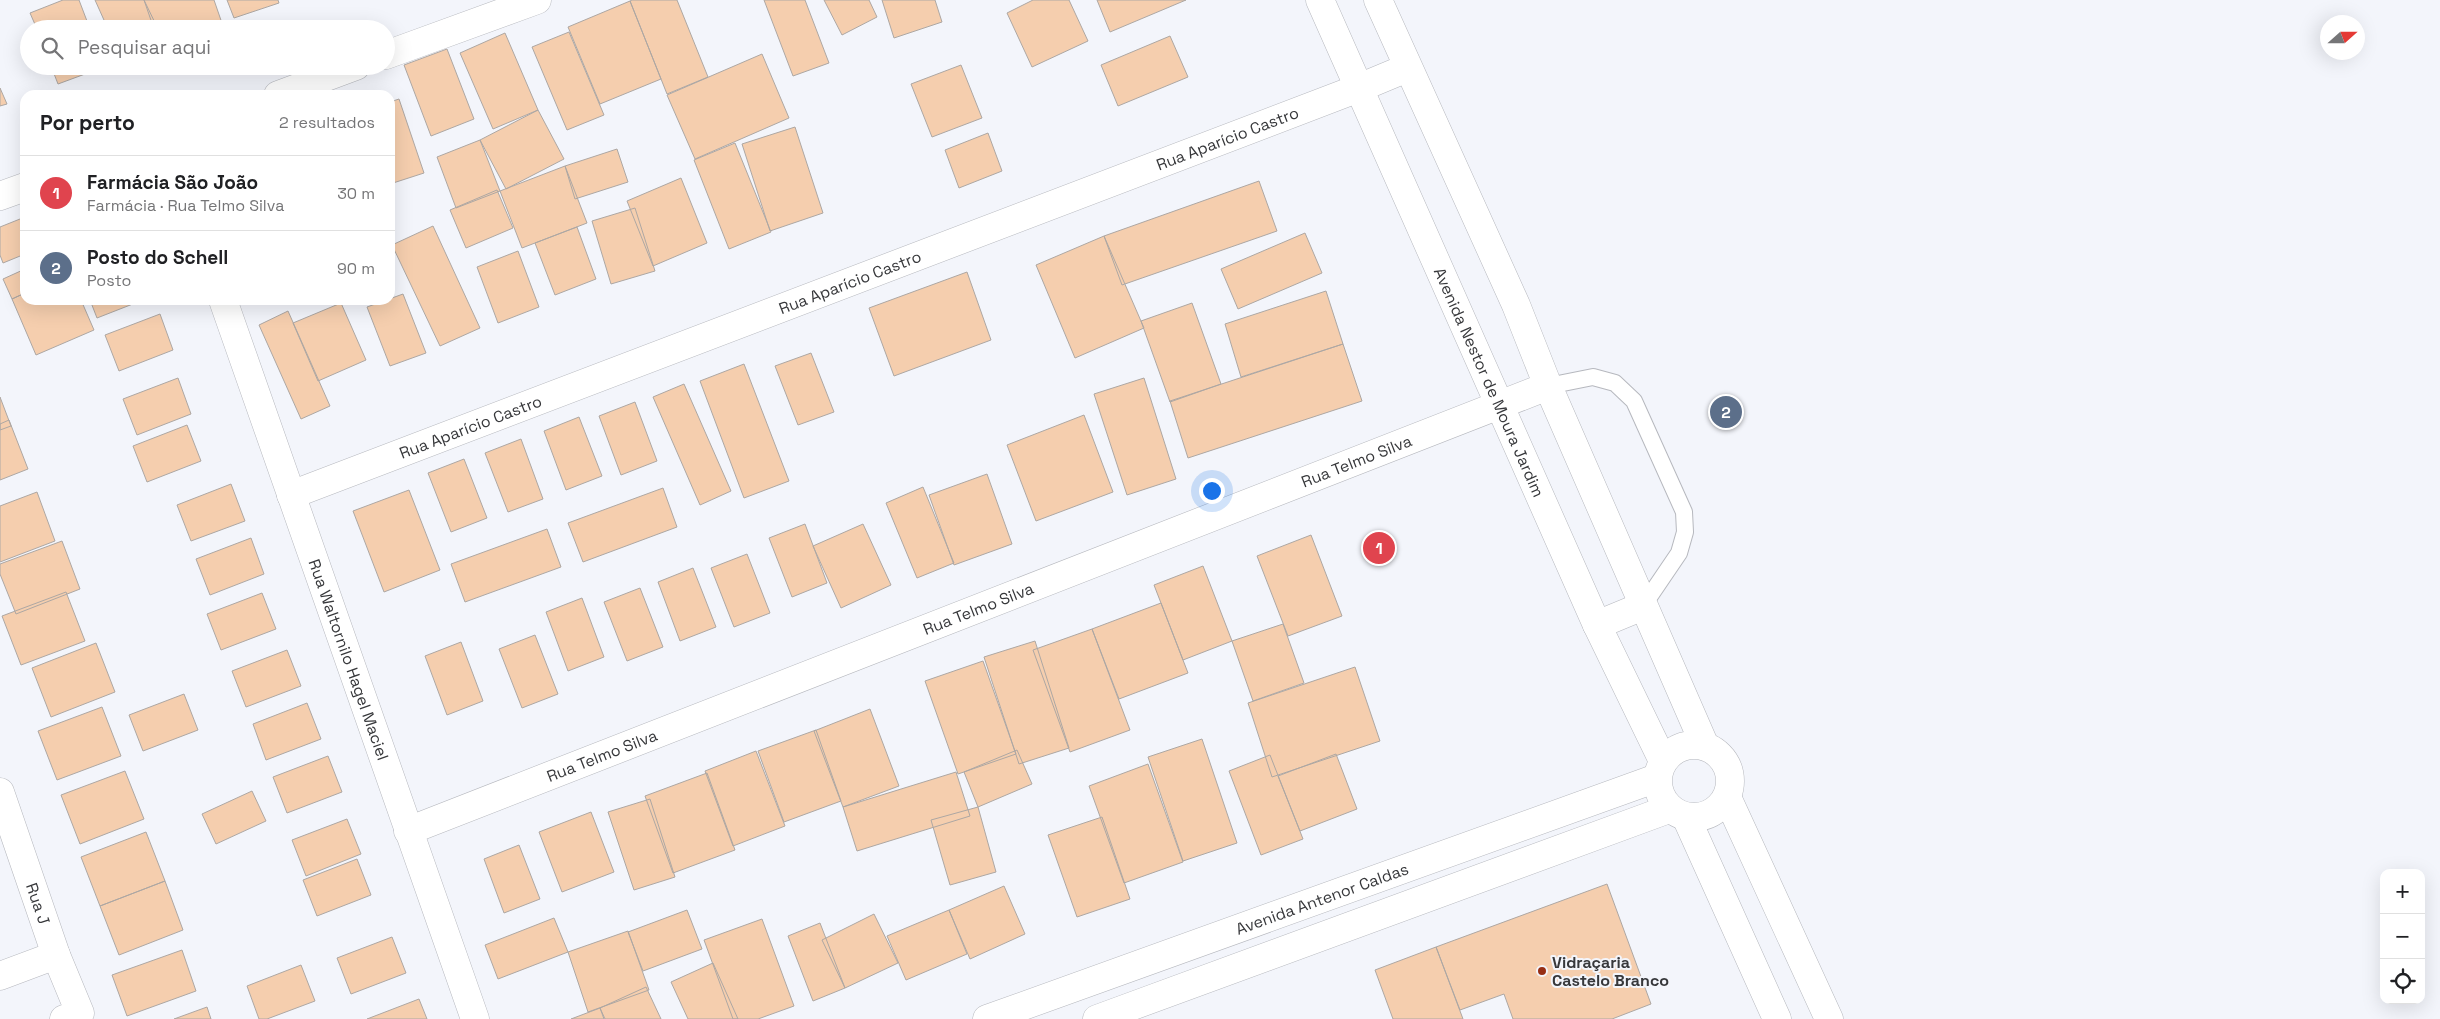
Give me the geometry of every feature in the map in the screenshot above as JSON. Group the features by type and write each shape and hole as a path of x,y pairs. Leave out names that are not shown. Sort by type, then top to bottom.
{"street":[{"path":"395,52 537,0"},
{"name":"Avenida Nestor de Moura Jardim","path":"1320,0 1660,769"},
{"path":"1378,0 1407,68 1516,305 1548,386 1705,746"},
{"name":"Rua Aparício Castro","path":"291,495 1359,88 1407,68"},
{"path":"291,90 332,75"},
{"path":"0,196 20,189"},
{"name":"Rua Waltornilo Hagel Maciel","path":"225,305 475,1019"},
{"name":"Rua Telmo Silva","path":"408,831 1501,406 1548,386"},
{"path":"1597,625 1643,606"},
{"path":"1097,1019 1677,813 1705,816 1721,805 1727,797 1730,785 1724,761 1716,752 1705,746 1685,745 1676,748 1660,769 1660,794 1677,813 1777,1019"},
{"name":"Avenida Antenor Caldas","path":"987,1019 1660,769"},
{"name":"Rua J","path":"0,792 77,1017"},
{"path":"1727,797 1829,1019"},
{"path":"0,976 56,955"}],"lane":[{"path":"1548,386 1593,377 1615,383 1634,401 1684,512 1686,532 1679,553 1643,606"}],"building":[{"path":"63,0 79,0 87,20 33,20 30,13"},
{"path":"95,0 144,0 154,20 104,20"},
{"path":"144,0 214,0 221,20 151,20"},
{"path":"227,0 278,0 279,3 234,18"},
{"path":"677,0 708,77 667,94 630,1"},
{"path":"764,0 805,0 829,63 793,76"},
{"path":"824,0 869,0 877,17 842,35"},
{"path":"882,0 935,0 942,22 894,38"},
{"path":"1033,0 1069,0 1088,41 1032,67 1007,13"},
{"path":"1097,0 1186,0 1110,32"},
{"path":"630,1 661,79 600,104 568,27"},
{"path":"569,32 604,115 567,130 532,47"},
{"path":"505,33 538,110 493,129 460,53"},
{"path":"1170,36 1188,77 1118,106 1101,65"},
{"path":"447,49 474,119 431,136 404,65"},
{"path":"762,54 789,118 695,159 667,95"},
{"path":"961,65 982,118 932,137 911,84"},
{"path":"54,75 82,75 58,84"},
{"path":"0,88 7,104 0,106"},
{"path":"399,99 424,173 395,182 395,100"},
{"path":"538,110 564,159 506,189 480,140"},
{"path":"795,127 823,213 770,231 742,144"},
{"path":"988,133 1002,171 959,188 945,150"},
{"path":"480,140 500,191 456,208 437,157"},
{"path":"735,143 771,232 729,249 694,160"},
{"path":"617,149 628,182 575,199 565,166"},
{"path":"565,166 587,223 522,248 500,191"},
{"path":"681,178 707,243 653,266 627,201"},
{"path":"1259,181 1277,231 1122,285 1104,236"},
{"path":"497,190 513,228 466,248 450,210"},
{"path":"635,208 655,271 611,284 592,221"},
{"path":"20,219 20,256 3,263 0,255 0,227"},
{"path":"433,226 480,328 440,346 395,251 395,244"},
{"path":"577,227 596,279 555,295 535,243"},
{"path":"1305,233 1322,273 1238,309 1221,269"},
{"path":"1104,236 1144,328 1075,358 1036,265"},
{"path":"518,251 539,307 498,323 477,267"},
{"path":"20,271 20,295 12,299 3,279"},
{"path":"967,272 991,340 894,376 869,308"},
{"path":"1326,291 1343,344 1241,377 1225,324"},
{"path":"403,294 426,353 390,366 367,307 373,305 395,305 395,297"},
{"path":"20,295 20,305 83,305 94,330 36,355 12,299"},
{"path":"1192,303 1221,384 1170,402 1141,321"},
{"path":"92,305 130,305 97,318"},
{"path":"336,305 342,305 366,360 318,381 293,323"},
{"path":"288,311 330,406 301,419 259,325"},
{"path":"160,314 173,350 119,371 105,335"},
{"path":"1343,344 1362,401 1188,458 1170,401"},
{"path":"811,353 834,412 798,425 775,366"},
{"path":"744,364 789,481 744,498 700,381"},
{"path":"178,378 191,414 137,435 123,399"},
{"path":"1144,378 1176,479 1127,495 1094,394"},
{"path":"684,384 731,491 700,505 653,397"},
{"path":"0,397 11,426 0,430"},
{"path":"635,402 657,461 621,475 599,416"},
{"path":"1084,415 1113,492 1036,521 1007,445"},
{"path":"579,417 602,476 566,490 544,431"},
{"path":"9,420 28,469 0,480 0,424"},
{"path":"187,425 201,461 147,482 133,446"},
{"path":"521,439 543,499 508,512 485,453"},
{"path":"464,459 487,518 451,532 428,473"},
{"path":"987,474 1012,544 954,565 929,495"},
{"path":"231,484 245,521 191,541 177,505"},
{"path":"923,487 954,563 917,578 886,503"},
{"path":"663,488 677,527 583,562 568,523"},
{"path":"409,490 440,570 384,592 353,511"},
{"path":"37,492 55,541 0,562 0,506"},
{"path":"805,524 827,583 792,597 769,538"},
{"path":"863,524 891,585 841,608 813,546"},
{"path":"547,529 561,567 465,602 451,564"},
{"path":"1311,535 1342,616 1288,636 1257,556"},
{"path":"251,538 264,574 210,595 196,559"},
{"path":"62,541 80,589 16,614 0,574 0,564"},
{"path":"747,554 770,613 734,627 711,568"},
{"path":"1203,566 1232,641 1183,660 1154,585"},
{"path":"693,568 716,627 680,641 658,582"},
{"path":"640,588 663,647 627,661 604,602"},
{"path":"66,592 85,641 21,665 2,616"},
{"path":"262,593 276,629 221,650 207,614"},
{"path":"582,598 604,657 568,671 546,612"},
{"path":"1161,603 1188,673 1119,699 1092,629"},
{"path":"1283,624 1304,683 1253,701 1232,641"},
{"path":"1092,629 1130,730 1070,752 1033,650"},
{"path":"535,635 558,694 522,708 499,649"},
{"path":"1035,641 1069,748 1019,764 984,657"},
{"path":"461,642 483,701 447,715 425,656"},
{"path":"96,643 115,692 51,717 32,668"},
{"path":"287,650 301,686 246,707 232,671"},
{"path":"983,661 1016,754 958,774 925,681"},
{"path":"1355,667 1380,741 1272,777 1248,703"},
{"path":"184,694 198,730 143,751 129,715"},
{"path":"307,703 321,739 266,760 253,724"},
{"path":"102,707 121,756 57,780 38,731"},
{"path":"870,709 899,786 843,807 814,731"},
{"path":"816,730 841,801 784,822 758,751"},
{"path":"1202,739 1237,843 1183,861 1148,757"},
{"path":"1017,750 1032,784 978,807 964,772"},
{"path":"756,751 785,826 733,846 705,771"},
{"path":"1336,754 1357,809 1300,831 1278,776"},
{"path":"1270,755 1303,839 1261,855 1229,771"},
{"path":"328,756 342,792 287,813 273,777"},
{"path":"1148,764 1183,862 1124,883 1089,786"},
{"path":"125,771 144,819 80,844 61,795"},
{"path":"956,772 970,816 857,851 843,807"},
{"path":"707,773 735,850 673,873 645,796"},
{"path":"252,791 266,821 216,844 202,814"},
{"path":"650,799 675,877 634,890 608,812"},
{"path":"978,807 996,872 950,885 931,820"},
{"path":"591,812 614,872 562,892 539,832"},
{"path":"1102,817 1130,899 1077,917 1048,835"},
{"path":"347,819 361,854 306,876 292,840"},
{"path":"146,832 165,881 100,906 81,857"},
{"path":"519,845 540,899 504,913 484,859"},
{"path":"357,859 371,895 317,916 303,880"},
{"path":"165,881 183,930 119,955 100,906"},
{"name":"Vidraçaria Castelo Branco","path":"1607,884 1651,1004 1612,1019 1513,1019 1504,994 1460,1010 1436,947"},
{"path":"1004,886 1025,934 970,959 949,910"},
{"path":"687,910 702,949 643,971 628,932"},
{"path":"949,910 967,954 906,980 887,936"},
{"path":"874,914 898,963 845,988 822,940"},
{"path":"554,918 568,952 498,979 485,945"},
{"path":"762,919 794,1006 758,1019 733,1019 704,940"},
{"path":"820,923 845,988 813,1001 788,936"},
{"path":"628,931 649,990 588,1012 568,952"},
{"path":"392,937 406,973 351,994 337,958"},
{"path":"1436,947 1463,1019 1393,1019 1375,970"},
{"path":"182,950 196,991 127,1016 112,975"},
{"path":"713,963 738,1019 688,1019 671,982"},
{"path":"301,965 315,1001 267,1019 259,1019 247,986"},
{"path":"646,987 661,1019 605,1019 600,1008"},
{"path":"419,999 427,1019 367,1019"},
{"path":"207,1007 211,1019 174,1019"},
{"path":"600,1008 604,1019 571,1019"}],"place":[{"name":"Posto do Schell","path":"1726,412"},
{"name":"Farmácia São João","path":"1379,548"},
{"name":"Vidraçaria Castelo Branco","path":"1542,971"}]}
